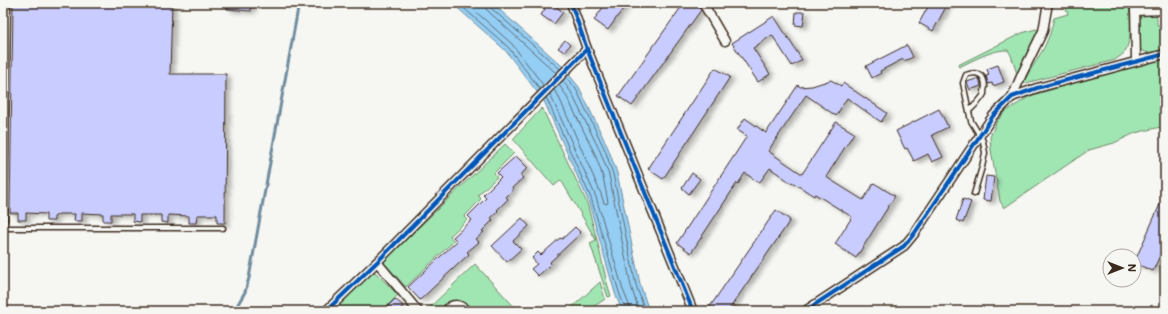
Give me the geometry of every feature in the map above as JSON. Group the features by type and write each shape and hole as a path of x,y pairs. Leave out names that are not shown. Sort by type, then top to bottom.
{"street":[{"path":"3,220 6,3"},
{"path":"571,3 587,49 693,311"},
{"path":"805,311 904,246 914,234 980,134 993,116 1012,97 1043,31 1048,3"},
{"path":"706,4 725,40"},
{"path":"1136,62 1135,7 1165,10"},
{"path":"326,311 377,262 587,49"},
{"path":"1012,97 1037,88 1165,54"},
{"path":"377,262 418,311"},
{"path":"446,311 449,306 457,304 467,311"}],"lane":[{"path":"969,111 984,93 985,84 980,74 971,73 966,75 963,83 971,121 980,134 985,152 974,194"},
{"path":"3,228 223,228"}],"green space":[{"path":"1064,3 1129,3 1130,37 1126,49 1123,54 1115,60 1022,84 1044,48 1050,34 1054,18 1068,14"},
{"path":"1141,13 1154,13 1157,17 1157,25 1165,25 1165,49 1147,52 1139,46 1139,15"},
{"path":"1036,29 1039,31 1037,37 1017,74 1008,50 989,53 959,67 958,65 1022,33"},
{"path":"1165,58 1165,126 1135,133 1114,143 1089,150 1004,208 1000,201 990,137 997,121 1005,112 1030,96"},
{"path":"542,108 587,203 611,296 608,297 590,243 596,240 561,180 554,186 513,139"},
{"path":"505,144 514,153 494,173 497,177 478,195 481,199 464,217 467,220 450,236 454,241 406,287 383,262"},
{"path":"475,264 518,311 473,311 465,304 455,301 443,311 429,311 428,309"},
{"path":"375,272 398,295 382,311 333,311 371,273"},
{"path":"600,282 605,299 587,311 568,311"}],"water":[{"path":"452,3 492,3 561,65 579,87 608,148 617,173 640,284 649,311 622,311 615,293 588,200 544,101 505,50"}],"building":[{"path":"13,3 172,3 170,74 226,74 225,223 217,223 217,215 197,215 196,223 189,223 189,216 168,215 168,223 161,222 161,215 140,215 140,222 133,221 133,214 111,214 111,221 103,221 103,214 82,213 82,221 74,221 75,214 59,214 54,217 54,221 46,221 46,214 26,213 26,220 18,220 18,213 10,213"},
{"path":"227,3 251,3 251,11 227,9"},
{"path":"537,3 551,3 563,12 554,24 541,15 545,9"},
{"path":"606,3 627,3 608,30 594,20"},
{"path":"684,3 697,3 701,10 632,106 618,96"},
{"path":"930,3 948,3 933,31 919,23"},
{"path":"796,12 805,12 803,26 795,25"},
{"path":"774,16 802,60 792,66 772,35 753,48 770,74 758,82 732,43"},
{"path":"565,40 570,45 564,52 558,48"},
{"path":"907,45 913,57 904,61 903,59 880,71 881,73 872,78 866,66"},
{"path":"998,65 1004,82 993,86 992,83 988,84 986,76 989,75 987,69"},
{"path":"715,68 730,77 663,179 648,169"},
{"path":"979,78 981,86 970,90 967,82"},
{"path":"831,80 841,86 843,83 887,113 881,122 847,98 836,116 806,95 768,151 802,174 836,122 854,133 826,177 863,200 874,183 895,196 856,258 835,244 852,217 815,194 814,196 792,182 791,183 770,168 759,183 745,173 691,253 677,243 747,136 737,130 745,118 766,133 798,85 800,87 812,86"},
{"path":"939,109 948,127 932,135 943,157 932,162 928,154 914,161 907,148 905,149 896,131"},
{"path":"516,156 528,168 520,175 523,178 512,188 513,190 506,197 508,199 491,218 493,220 482,231 484,232 476,239 479,242 467,252 469,254 420,300 408,287 457,241 453,237 472,220 468,216 486,198 483,195 501,177 497,173"},
{"path":"692,173 700,179 689,194 682,188"},
{"path":"986,176 994,177 991,201 983,200"},
{"path":"1165,193 1165,244 1153,271 1142,266 1142,248 1141,248"},
{"path":"963,199 971,202 963,223 956,220"},
{"path":"776,210 790,220 785,228 728,311 707,311"},
{"path":"522,218 529,226 513,241 521,249 507,262 492,246"},
{"path":"575,227 581,233 550,262 551,264 538,276 531,269 537,264 532,258 538,252 541,255"},
{"path":"395,299 403,306 398,311 383,311"}],"waterway":[{"path":"234,311 245,292 249,278 299,3"}],"cycle path":[{"path":"571,3 587,49 693,311"},
{"path":"326,311 377,262 587,49"},
{"path":"805,311 904,246 914,234 993,116 1012,97 1037,88 1165,54"}]}
